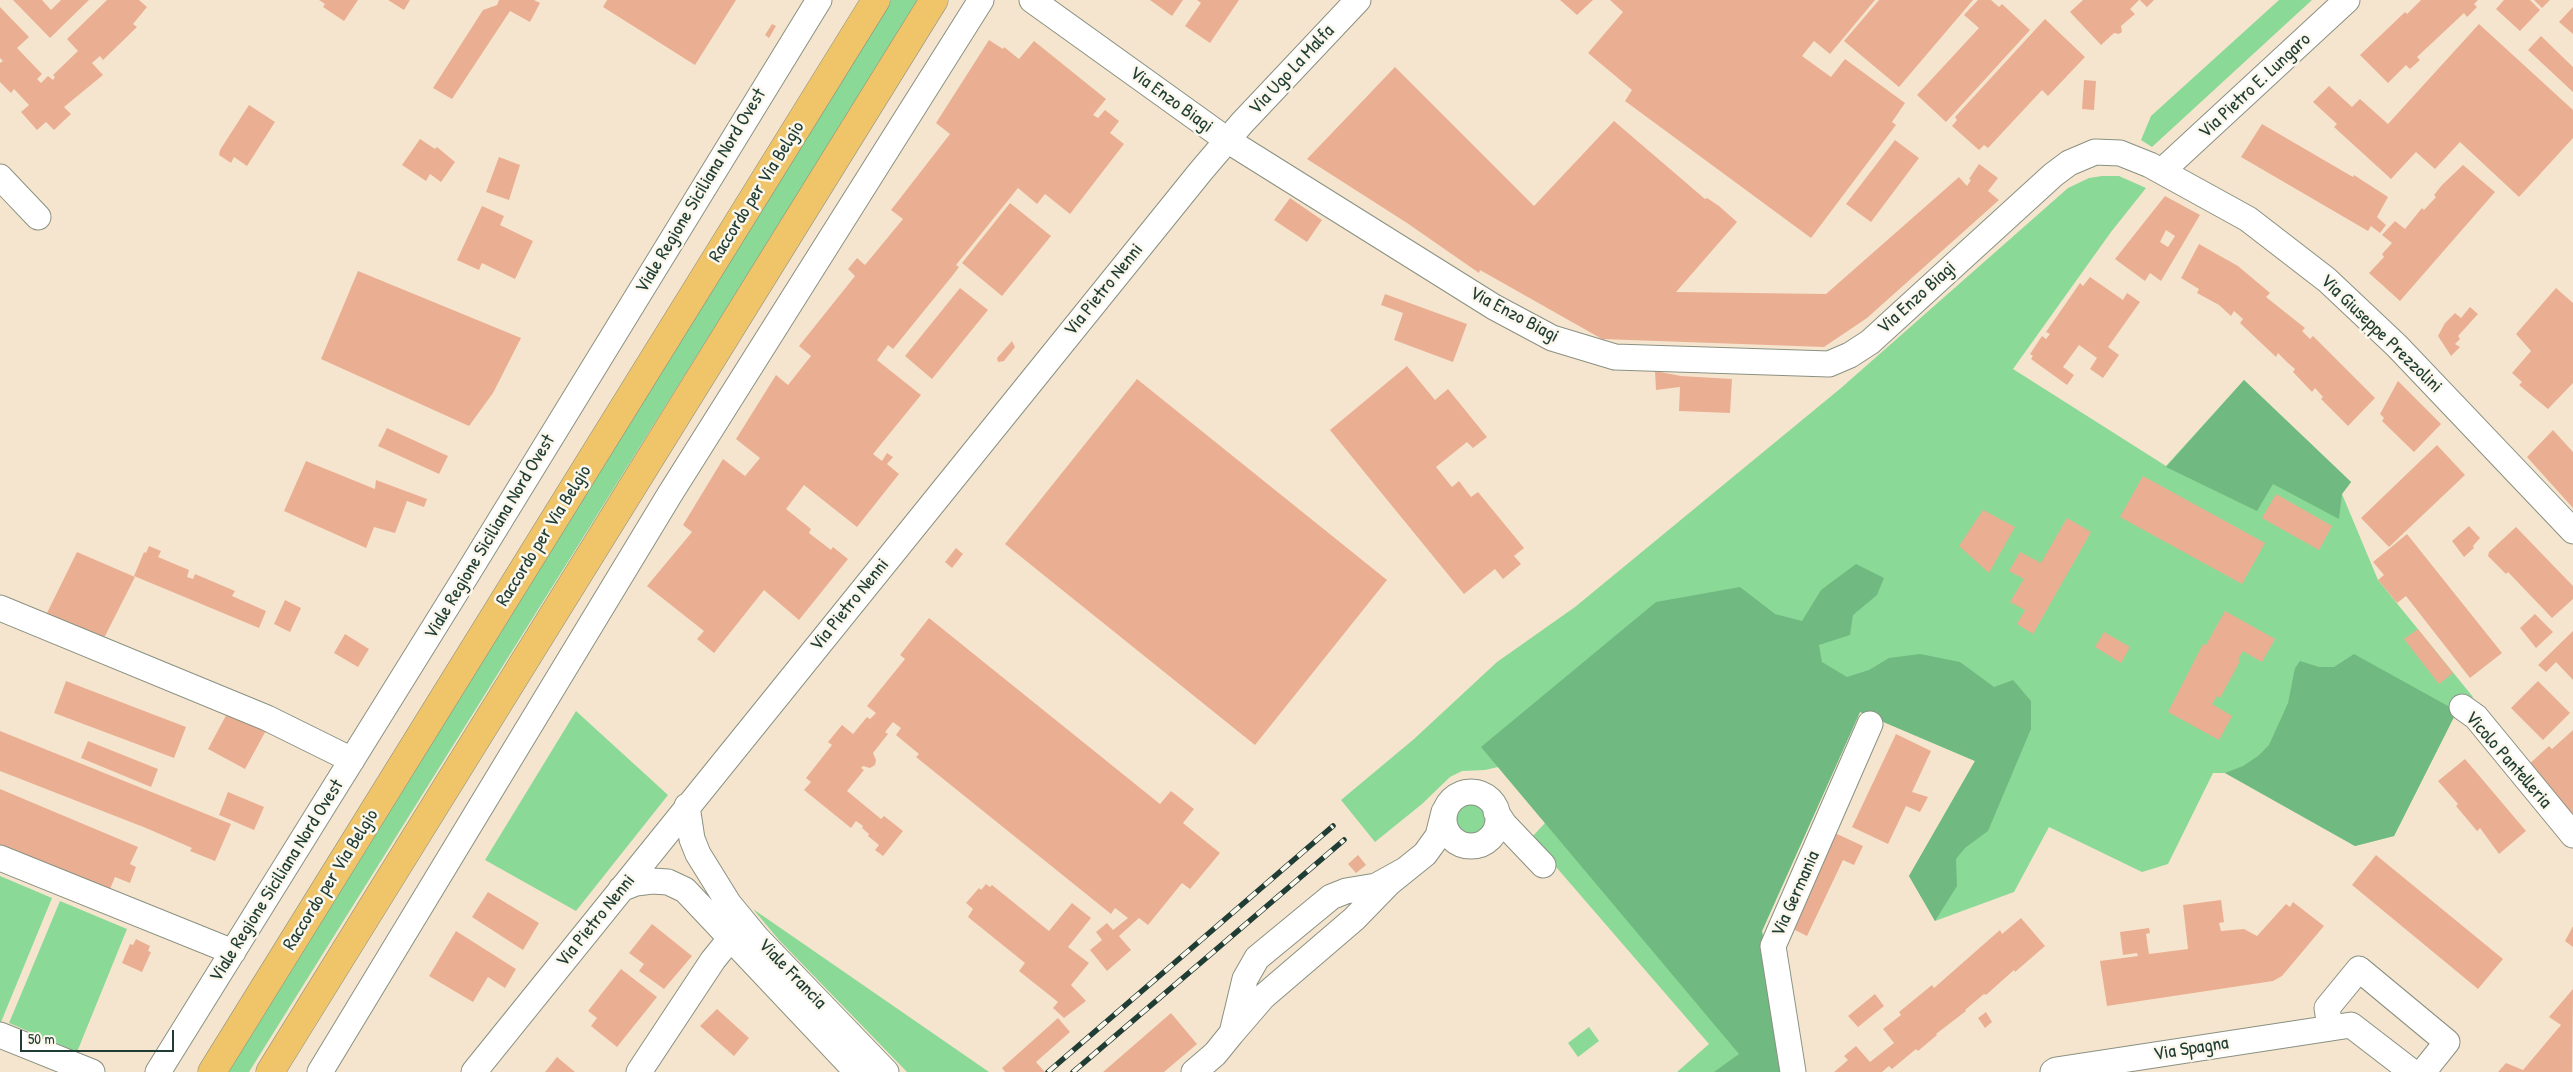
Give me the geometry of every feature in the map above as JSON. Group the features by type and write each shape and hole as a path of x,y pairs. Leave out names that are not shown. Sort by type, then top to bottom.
{"highway":[{"name":"Raccordo per Via Belgio","path":"212,1072 876,0"},
{"path":"270,1072 934,0"}],"street":[{"name":"Viale Regione Siciliana Nord Ovest","path":"158,1072 819,0"},
{"path":"320,1072 670,494 981,0"},
{"name":"Via Enzo Biagi","path":"1032,0 1227,140 1494,307 1552,338 1615,357 1814,365 1828,364 1850,355 1870,342 2053,175 2070,162 2095,152"},
{"name":"Via Ugo La Malfa","path":"1227,140 1358,0"},
{"name":"Via Pietro E. Lungaro","path":"2162,171 2347,0"},
{"name":"Via Pietro Nenni","path":"474,1072 1227,140"},
{"name":"Via Giuseppe Prezzolini","path":"2095,152 2120,153 2162,171 2248,219 2327,280 2397,346 2573,531"},
{"path":"0,177 38,217"},
{"path":"0,608 267,718 352,760"},
{"name":"Vicolo Pantelleria","path":"2462,707 2476,717 2573,835"},
{"name":"Via Germania","path":"1794,1072 1772,946 1870,724"},
{"path":"1425,854 1438,836 1444,812 1454,798 1470,792 1487,797 1494,823 1526,846 1543,865"},
{"name":"Viale Francia","path":"688,806 692,838 706,870"},
{"path":"1444,812 1446,829 1450,836 1465,845"},
{"path":"1194,1072 1215,1054 1263,997 1354,919 1374,897 1405,870 1425,854 1439,847 1480,844 1494,823"},
{"name":"Viale Francia","path":"857,1072 730,939 668,870 656,845 671,844 680,846 706,870 757,938 886,1072"},
{"path":"0,858 233,952"},
{"path":"1232,1033 1245,979 1258,958 1331,897 1346,891 1376,886 1405,870"},
{"name":"Viale Francia","path":"621,889 636,883 652,881 668,882 686,890"},
{"path":"639,1072 713,960 730,939"},
{"path":"2330,1028 2327,1008 2358,969 2447,1042 2423,1072"},
{"name":"Via Spagna","path":"2053,1072 2056,1070 2352,1025 2412,1072"},
{"path":"0,1035 92,1072"}],"green space":[{"path":"891,0 919,0 249,1072 227,1072"},
{"path":"2279,0 2312,0 2152,147 2141,140 2151,116"},
{"path":"2119,176 2146,188 2111,232 2013,369 2166,466 2244,380 2351,482 2342,494 2378,580 2473,697 2457,711 2394,836 2355,846 2225,773 2213,773 2168,864 2142,872 2049,827 2014,892 1935,921 1909,876 1975,761 1860,712 1762,931 1784,1072 1677,1072 1709,1044 1531,838 1545,823 1498,767 1485,770 1462,771 1450,777 1422,804 1375,842 1341,800 1414,739 1497,662 1575,607 1841,388 2068,188 2089,178"},
{"path":"2244,380 2351,482 2342,494 2339,519 2273,484 2257,511 2166,467"},
{"path":"1856,564 1884,578 1877,595 1853,615 1850,635 1819,645 1822,662 1847,677 1869,670 1889,658 1920,654 1960,662 1994,687 2013,680 2031,701 2031,729 1988,831 1965,848 1956,859 1957,886 1935,921 1909,876 1975,761 1860,712 1762,931 1784,1072 1714,1072 1739,1054 1481,747 1656,602 1740,587 1775,614 1802,621 1821,590"},
{"path":"2354,654 2457,711 2394,836 2355,846 2225,773 2243,766 2258,756 2269,745 2288,703 2295,668 2300,661 2319,667 2334,667"},
{"path":"576,711 668,795 576,911 485,860"},
{"path":"1471,802 1477,803 1482,807 1486,812 1486,824 1482,829 1477,833 1471,834 1465,833 1460,829 1456,824 1455,818 1456,812 1460,807 1465,803"},
{"path":"0,876 52,898 1,1022 0,1022"},
{"path":"60,901 127,929 77,1052 9,1023"},
{"path":"753,909 989,1072 907,1072 779,940"},
{"path":"1589,1027 1599,1041 1578,1057 1568,1043"}],"building":[{"path":"13,0 42,0 51,10 61,0 89,0 50,38"},
{"path":"107,0 139,0 147,7 133,24 137,27 103,60 100,56 92,63 103,75 64,107 71,114 54,130 46,122 37,130 21,112 29,105 14,89 11,93 0,82 0,63 3,61 0,58 0,7 29,37 17,48 42,74 37,79 41,83 48,76 53,80 55,77 53,75 78,51 67,39"},
{"path":"319,0 358,0 344,21 323,7 325,4"},
{"path":"388,0 410,0 404,10"},
{"path":"499,0 534,0 540,3 530,22 510,11 452,99 433,88 483,10 497,5"},
{"path":"607,0 736,0 695,65 603,7"},
{"path":"1150,0 1183,0 1172,16"},
{"path":"1197,0 1239,0 1210,43 1185,26 1201,3"},
{"path":"1560,0 1593,0 1577,15"},
{"path":"1610,0 1875,0 1830,54 1814,41 1802,56 1831,77 1845,59 1905,103 1892,122 1896,125 1811,238 1625,101 1632,90 1588,53 1623,12"},
{"path":"1879,0 1973,0 1899,87 1844,41"},
{"path":"1978,0 1991,0 1999,7 2002,4 2030,30 1946,122 1917,95 1979,28 1964,15"},
{"path":"2083,0 2139,0 2130,9 2135,14 2121,26 2122,32 2119,34 2114,33 2101,45 2070,12"},
{"path":"2140,0 2154,0 2147,7"},
{"path":"2421,0 2478,0 2474,4 2477,7 2467,17 2464,13 2417,57 2420,60 2410,69 2406,65 2388,83 2360,55 2405,12 2407,14"},
{"path":"2504,0 2530,0 2540,10 2520,31 2496,9"},
{"path":"2534,0 2550,0 2542,8"},
{"path":"2573,7 2573,34 2559,22"},
{"path":"2045,19 2085,57 2048,96 2042,90 1988,148 1984,145 1979,150 1952,126 1957,120 1955,117"},
{"path":"772,24 776,26 769,38 765,35"},
{"path":"2479,24 2573,110 2573,138 2519,197 2460,142 2435,169 2416,152 2391,179 2334,127 2337,124 2313,102 2329,86 2352,107 2360,99 2388,124"},
{"path":"2541,36 2573,67 2573,92 2528,50"},
{"path":"989,40 1003,49 1004,47 1019,59 1034,41 1106,99 1093,115 1098,118 1105,110 1119,121 1110,133 1124,144 1070,214 1045,194 1037,204 1018,188 956,265 959,267 953,275 893,349 888,345 877,360 921,395 873,454 882,461 887,453 893,457 887,464 899,474 857,527 804,485 786,509 811,529 809,533 831,550 833,547 848,559 799,620 764,590 714,653 697,639 704,631 647,586 692,532 683,525 723,459 745,476 760,458 736,439 776,375 788,385 811,356 799,346 855,276 848,269 857,258 865,265 903,219 891,210 950,134 936,123"},
{"path":"1395,67 1534,206 1614,121 1705,199 1707,198 1719,206 1737,222 1676,292 1826,294 1959,177 1967,186 1971,180 1969,179 1979,164 1998,178 1988,191 1999,200 1867,318 1824,347 1602,339 1480,270 1479,273 1407,223 1307,159"},
{"path":"2084,80 2096,81 2094,110 2082,109"},
{"path":"249,105 275,122 247,166 234,157 231,163 219,155 220,150"},
{"path":"2262,124 2353,177 2354,175 2388,197 2377,217 2386,225 2380,233 2371,226 2368,231 2241,157"},
{"path":"420,139 435,149 437,147 455,162 441,182 430,174 426,181 402,165"},
{"path":"1895,140 1919,158 1871,222 1846,204"},
{"path":"499,157 520,165 509,200 486,192"},
{"path":"2463,165 2495,192 2400,301 2369,273 2384,257 2382,254 2392,243 2382,235 2395,221 2405,229 2422,208 2424,210 2436,197 2434,195 2442,185"},
{"path":"2165,196 2200,215 2161,281 2150,273 2145,281 2115,259","holes":["2166,230 2175,236 2168,247 2160,242"]},
{"path":"1290,198 1322,220 1307,242 1274,220"},
{"path":"1010,203 1051,236 1002,296 962,263"},
{"path":"482,206 504,216 500,225 533,241 515,279 482,263 479,270 457,260"},
{"path":"2199,244 2238,266 2270,293 2266,297 2305,328 2302,331 2310,339 2313,336 2375,398 2348,426 2321,399 2323,397 2315,388 2312,392 2293,372 2295,369 2278,353 2276,357 2240,323 2243,319 2234,311 2231,316 2219,305 2197,293 2199,289 2181,278"},
{"path":"358,271 521,338 493,393 469,426 321,359"},
{"path":"2090,277 2123,300 2127,293 2140,302 2108,347 2119,355 2103,378 2090,369 2097,358 2079,345 2063,367 2074,375 2067,385 2031,359 2033,356 2030,354 2042,336 2046,339 2050,334 2046,332 2080,283 2083,286"},
{"path":"960,288 988,310 932,379 905,356"},
{"path":"2556,288 2573,303 2573,383 2548,409 2519,385 2522,382 2512,373 2531,351 2516,334"},
{"path":"1385,294 1467,324 1453,362 1394,340 1403,313 1381,305"},
{"path":"2470,307 2478,314 2458,336 2460,339 2455,344 2460,347 2451,356 2438,336 2445,323 2455,313 2461,318"},
{"path":"1012,341 1015,347 1004,361 998,362 997,358"},
{"path":"1407,366 1435,400 1448,389 1487,437 1473,448 1467,442 1436,467 1452,487 1459,481 1471,497 1478,492 1524,548 1514,556 1521,564 1503,579 1495,569 1464,594 1330,430"},
{"path":"1655,371 1681,376 1732,379 1730,413 1679,411 1680,387 1656,390"},
{"path":"1137,379 1387,580 1255,745 1005,544"},
{"path":"2398,381 2441,424 2414,452 2382,421 2384,418 2380,414"},
{"path":"387,428 448,456 439,474 378,446"},
{"path":"2553,430 2573,452 2573,508 2527,457"},
{"path":"2437,445 2465,475 2389,547 2361,518"},
{"path":"306,461 375,489 376,480 427,499 424,507 407,501 395,533 374,527 366,548 284,511"},
{"path":"2143,476 2265,543 2242,584 2120,517"},
{"path":"2276,494 2332,526 2319,550 2262,518"},
{"path":"1983,510 2015,527 1989,573 1959,546"},
{"path":"2067,518 2091,532 2033,634 2017,624 2025,610 2010,602 2024,579 2009,571 2020,552 2041,563"},
{"path":"2469,526 2480,538 2473,546 2474,548 2464,557 2452,541"},
{"path":"2516,527 2573,586 2573,599 2552,618 2508,572 2506,574 2488,556 2489,552"},
{"path":"2407,534 2502,653 2470,678 2406,596 2397,603 2378,580 2384,575 2373,562"},
{"path":"149,546 161,551 158,557 189,570 187,577 193,579 195,574 235,591 232,596 266,611 259,628 134,576 144,552 146,553"},
{"path":"956,548 963,554 952,568 945,562"},
{"path":"77,552 135,577 103,640 46,615"},
{"path":"285,600 301,608 290,632 274,624"},
{"path":"2225,611 2275,639 2262,662 2243,651 2238,660 2240,661 2220,698 2217,696 2212,704 2232,716 2219,740 2168,712 2203,644 2206,645"},
{"path":"2535,614 2553,632 2536,648 2520,628"},
{"path":"929,618 1160,804 1171,791 1194,809 1183,823 1220,853 1190,889 1182,883 1148,925 1139,918 1119,936 1131,950 1107,971 1090,950 1102,940 1096,932 1107,923 1113,930 1128,918 1115,908 1111,914 916,757 919,754 896,735 901,728 893,722 885,732 888,734 873,753 876,760 875,765 870,768 863,766 861,768 864,770 847,791 881,819 884,816 903,831 883,856 875,850 879,845 868,836 869,834 862,828 863,826 856,821 851,828 804,790 811,782 806,778 832,745 828,742 842,725 853,734 867,717 870,719 876,713 867,706 905,659 900,655"},
{"path":"2418,629 2453,673 2439,684 2404,639"},
{"path":"2573,631 2573,680 2556,662 2546,672 2538,665"},
{"path":"2104,632 2130,647 2121,663 2095,647"},
{"path":"345,634 369,649 358,667 334,653"},
{"path":"66,681 186,727 174,758 54,713"},
{"path":"2538,681 2570,713 2543,740 2511,708"},
{"path":"230,708 269,725 245,769 208,749"},
{"path":"2573,730 2573,816 2527,766 2549,746 2552,749"},
{"path":"0,731 231,824 215,861 190,851 192,848 146,828 0,771"},
{"path":"1896,734 1931,751 1912,792 1928,797 1920,812 1906,806 1888,844 1852,827"},
{"path":"88,741 158,769 151,787 81,758"},
{"path":"2465,759 2526,831 2499,854 2480,828 2477,831 2456,806 2458,804 2438,781"},
{"path":"0,789 138,847 130,864 136,867 130,883 115,877 108,894 0,848"},
{"path":"228,792 264,807 254,830 219,815"},
{"path":"1835,833 1863,846 1854,865 1843,860 1807,936 1789,927"},
{"path":"1358,855 1366,865 1356,873 1348,864"},
{"path":"2376,855 2503,959 2478,989 2352,885"},
{"path":"986,884 990,887 992,885 1049,931 1072,903 1091,918 1068,947 1089,963 1071,985 1086,1001 1064,1018 1053,1008 1058,1002 1019,971 1025,963 968,917 973,909 966,903 979,888 981,890"},
{"path":"488,892 539,923 523,950 472,917"},
{"path":"2221,900 2224,922 2219,923 2221,931 2244,929 2257,936 2286,904 2290,907 2293,902 2324,926 2282,976 2273,981 2107,1006 2100,961 2138,956 2137,953 2123,955 2120,932 2149,928 2150,933 2146,934 2149,954 2188,949 2183,905"},
{"path":"2021,918 2045,946 2015,972 2014,970 1918,1051 1916,1049 1892,1069 1889,1066 1882,1072 1834,1072 1848,1060 1844,1056 1856,1046 1870,1062 1894,1043 1883,1029 1901,1015 1899,1012 1932,985 1934,988 2000,930 2002,934"},
{"path":"652,924 692,956 664,989 639,971 644,964 629,953"},
{"path":"2573,926 2573,947 2565,941"},
{"path":"456,931 516,969 505,988 488,977 473,1002 429,976"},
{"path":"136,939 150,946 148,951 151,952 142,972 122,963 130,944 133,945"},
{"path":"621,969 657,997 617,1047 591,1026 597,1018 588,1011"},
{"path":"2573,989 2572,1072 2498,1072 2506,1063 2523,1070 2561,1025 2549,1017"},
{"path":"1875,994 1884,1006 1858,1027 1848,1016"},
{"path":"717,1009 749,1038 734,1056 700,1026"},
{"path":"1986,1012 1992,1022 1985,1028 1978,1018"},
{"path":"1171,1013 1197,1044 1164,1072 1103,1072"},
{"path":"1058,1018 1070,1032 1036,1062 1045,1072 1005,1072 1002,1068"},
{"path":"557,1057 575,1072 545,1072"}],"railway":[{"path":"1048,1072 1333,826"},
{"path":"1073,1072 1344,840"}]}
